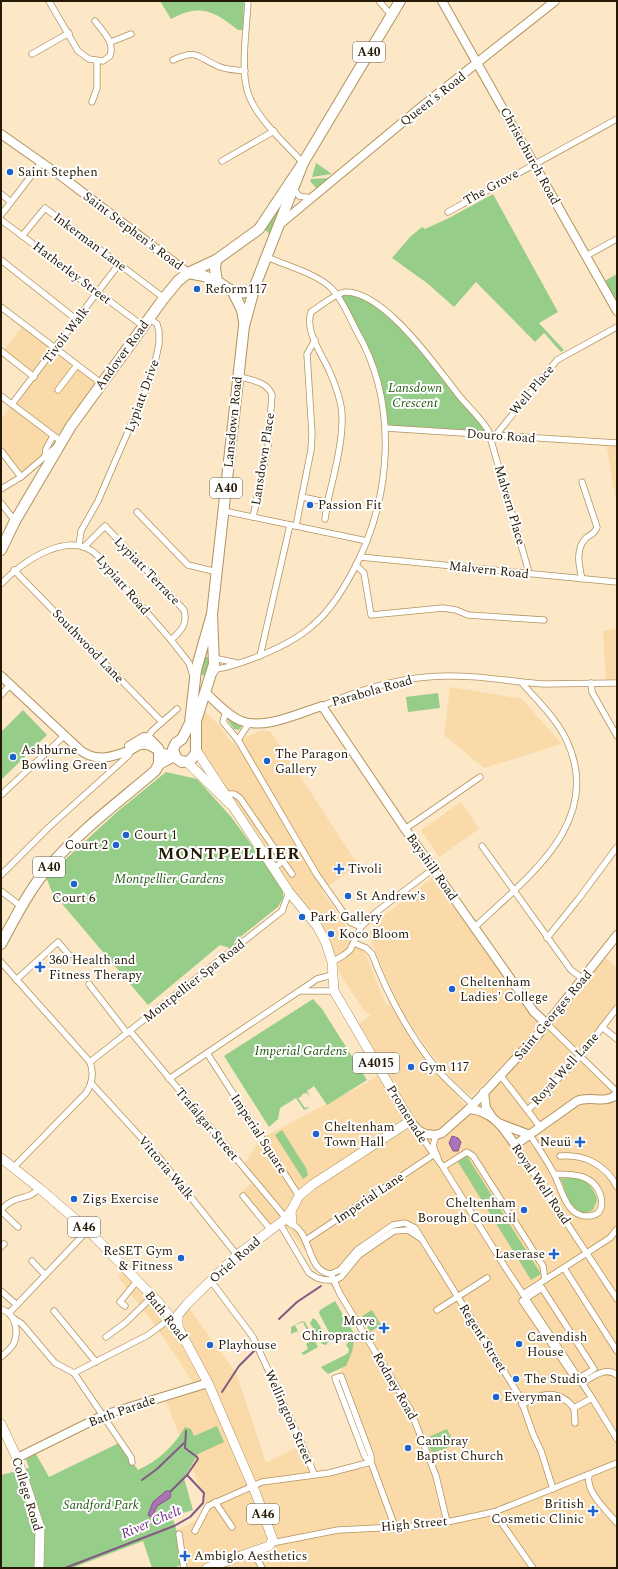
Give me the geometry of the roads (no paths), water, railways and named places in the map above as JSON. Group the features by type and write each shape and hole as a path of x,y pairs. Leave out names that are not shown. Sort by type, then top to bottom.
{"highway":[{"name":"A40","path":"259,229 303,163 400,1"},
{"name":"A40","path":"273,238 294,189 303,163"},
{"name":"Andover Road","path":"1,550 15,521 73,423 164,298 178,281 188,273 216,260 259,229"},
{"path":"259,229 266,232 273,238"},
{"name":"Lansdown Road","path":"213,656 212,614 237,376 244,326 255,286 273,238"},
{"path":"216,260 214,269 217,281"},
{"path":"188,273 204,276 217,281 233,292 244,292 255,286"},
{"name":"Lansdown Road","path":"233,292 242,310 244,326"},
{"name":"Lansdown Road","path":"199,657 212,614"},
{"path":"199,657 205,653 213,656"},
{"name":"A40","path":"1,944 22,907 52,863 157,768 178,756 194,758 196,748 196,721 199,708 209,684 213,656"},
{"name":"A40","path":"178,756 176,743 182,739 190,723 196,670 199,657"},
{"path":"195,682 209,684"},
{"path":"182,739 189,740 196,748"},
{"path":"157,768 159,752"}],"main road":[{"name":"A4015","path":"196,748 226,794 231,805 289,892 317,926 326,943 332,962 332,975"},
{"name":"A4015","path":"178,756 198,771 222,798 231,805"},
{"name":"Promenade","path":"332,975 334,991 410,1121"},
{"path":"299,1196 312,1185 410,1121"},
{"name":"Bath Road","path":"1,1158 88,1230 160,1304 178,1327 208,1383 252,1486 272,1537 272,1543"},
{"name":"Oriel Road","path":"178,1327 178,1315 187,1304 237,1255 286,1219 299,1196"},
{"path":"160,1304 170,1307 177,1307 187,1304"},
{"name":"College Road","path":"1,1424 17,1458 40,1528 39,1568"},
{"name":"High Street","path":"212,1567 272,1543"}],"street":[{"path":"49,1 81,55 98,62 106,60 110,56 111,42 95,21"},
{"path":"248,1 245,71 246,85 250,100 274,131 303,163"},
{"path":"380,1 391,15"},
{"name":"Christchurch Road","path":"442,1 617,311"},
{"name":"Queen's Road","path":"278,226 415,112 478,64 555,1"},
{"path":"32,54 68,33"},
{"path":"111,42 131,34"},
{"path":"470,51 486,57"},
{"path":"173,60 187,54 193,54 222,68 245,71"},
{"path":"92,102 97,88 98,62"},
{"name":"The Grove","path":"448,212 534,163 617,119"},
{"path":"222,161 274,131"},
{"name":"Saint Stephen's Road","path":"1,134 188,273"},
{"path":"1,214 41,163"},
{"path":"294,189 299,196 311,198"},
{"path":"1,194 11,202"},
{"name":"Inkerman Lane","path":"22,236 45,208 164,298"},
{"name":"Hatherley Street","path":"1,220 97,293 146,322"},
{"path":"586,256 617,239"},
{"path":"209,684 217,669 231,667 237,663 260,656 290,642 316,623 332,605 360,557 376,516 382,484 385,456 385,428 379,390 361,337 337,296 329,286 322,281 267,257"},
{"path":"1,260 76,320"},
{"name":"Tivoli Walk","path":"12,404 119,264"},
{"name":"Malvern Place","path":"337,296 341,293 347,292 365,297 404,328 458,395 479,416 493,436 528,574"},
{"path":"325,519 341,434 342,411 332,377 309,327 311,312 337,296"},
{"path":"1,307 101,384"},
{"name":"Lypiatt Drive","path":"82,546 81,531 98,501 120,453 145,395 157,356 159,328 157,324 146,322"},
{"name":"Well Place","path":"493,436 557,360 617,327"},
{"path":"260,656 293,525 302,497 312,434 307,354 315,340"},
{"path":"1,350 34,377"},
{"path":"58,390 77,365"},
{"name":"Lansdown Place","path":"237,376 263,384 268,388 272,395 268,446 253,517"},
{"path":"1,396 62,442"},
{"name":"Douro Road","path":"385,428 617,443"},
{"name":"Andover Road","path":"45,456 46,448 53,436"},
{"name":"Andover Road","path":"1,489 21,476 62,442"},
{"path":"1,452 21,476"},
{"path":"582,482 597,527 594,534 585,540 580,552 578,561 582,579"},
{"path":"302,497 325,502 328,499"},
{"path":"1,503 15,521"},
{"path":"224,511 367,540"},
{"path":"137,512 188,565 217,572"},
{"name":"Lypiatt Terrace","path":"82,546 105,526 184,610 186,618 184,625 171,640"},
{"path":"1,584 14,570 52,550 65,546 82,546"},
{"name":"Lypiatt Road","path":"82,546 98,556 171,640 189,663 195,682"},
{"name":"Malvern Road","path":"360,557 617,582"},
{"path":"356,565 364,573 371,615 443,608 456,610 468,615 544,620"},
{"name":"Southwood Lane","path":"14,570 162,722"},
{"path":"213,656 237,663"},
{"path":"189,663 199,657"},
{"path":"1,676 64,736 82,752 92,757 104,758 146,741 162,722 177,709"},
{"name":"Parabola Road","path":"209,684 218,704 240,720 249,723 268,723 345,697 396,682 426,677 460,676 543,684 617,683"},
{"path":"474,928 549,855 560,839 571,815 576,788 574,761 566,738 547,711 521,682"},
{"path":"591,683 592,692 617,736"},
{"path":"1,694 10,685"},
{"path":"199,708 205,703 218,704"},
{"name":"Bayshill Road","path":"322,706 474,928 534,1012 547,1024"},
{"path":"226,710 223,722 238,740 317,875 350,922 361,927"},
{"path":"238,740 249,723"},
{"path":"1,795 64,736"},
{"path":"146,741 159,752 166,755 178,756"},
{"path":"146,741 178,756"},
{"path":"1,875 54,822 128,755 128,749"},
{"path":"405,828 480,777"},
{"path":"226,794 234,794 240,798 292,874"},
{"path":"482,846 571,970 583,979"},
{"path":"547,938 617,847"},
{"path":"274,868 283,861"},
{"path":"332,962 344,955 354,943 361,927 375,913 433,869"},
{"path":"1,890 22,907"},
{"name":"Montpellier Spa Road","path":"90,1062 282,911 289,892"},
{"name":"Saint Georges Road","path":"436,1135 442,1133 471,1107 501,1076 547,1024 617,935"},
{"path":"16,980 58,942 69,955"},
{"path":"354,943 366,948 372,954 397,1012 437,1069 471,1107"},
{"path":"1,962 90,1062 92,1072 91,1083 83,1096 13,1168"},
{"path":"169,1079 317,979 332,975"},
{"name":"Trafalgar Street","path":"89,984 286,1219"},
{"path":"300,991 334,991"},
{"name":"Royal Well Lane","path":"528,1110 580,1056 617,1008"},
{"path":"515,1145 580,1100 606,1100 617,1092 547,1024"},
{"path":"602,1027 617,1039"},
{"name":"Imperial Square","path":"207,1053 299,1196"},
{"path":"501,1076 541,1128"},
{"name":"Vittoria Walk","path":"91,1083 157,1155 237,1255"},
{"name":"Royal Well Road","path":"484,1092 486,1108 492,1117"},
{"name":"Royal Well Road","path":"471,1107 492,1117 501,1124 588,1253 617,1299"},
{"name":"A4015","path":"410,1121 418,1130 425,1134 436,1135"},
{"name":"Promenade","path":"410,1121 443,1167 524,1296 617,1439"},
{"path":"501,1124 530,1135 554,1174 564,1198 573,1210 587,1216 598,1212 601,1205 600,1197 596,1188 590,1181 578,1175 554,1174"},
{"path":"436,1135 434,1146 438,1160"},
{"path":"443,1167 467,1151 473,1156 543,1266 546,1280"},
{"name":"Imperial Lane","path":"306,1240 433,1155"},
{"path":"560,1156 580,1156 592,1161 607,1172 617,1187"},
{"path":"18,1226 1,1210 10,1200 29,1196 39,1188"},
{"path":"243,1196 271,1230"},
{"path":"286,1219 306,1240 316,1265 333,1277"},
{"path":"286,1219 309,1273 321,1280 333,1277"},
{"name":"Regent Street","path":"333,1277 357,1250 397,1224 405,1223 417,1230 420,1238 498,1365 503,1369 520,1397 532,1434 541,1451 553,1489"},
{"path":"1,1357 14,1343 15,1330 12,1315 17,1305 44,1274 88,1230"},
{"path":"524,1296 610,1238 617,1230"},
{"path":"32,1262 44,1274"},
{"path":"564,1268 617,1351"},
{"name":"Rodney Road","path":"333,1277 341,1296 410,1409 424,1442 439,1488 447,1522"},
{"path":"436,1310 487,1278"},
{"path":"125,1306 120,1302 137,1280"},
{"name":"Wellington Street","path":"211,1281 253,1337 306,1451 314,1474"},
{"path":"524,1296 542,1288 594,1369 580,1381"},
{"path":"1,1291 17,1305"},
{"path":"106,1337 125,1323 152,1297"},
{"path":"1,1309 12,1315 22,1324 55,1362 74,1373 104,1415 131,1457 132,1462"},
{"path":"54,1311 96,1362"},
{"path":"74,1373 148,1335 171,1318"},
{"path":"580,1381 604,1371 612,1371 617,1375"},
{"path":"371,1462 365,1457 335,1378 341,1376 371,1456 371,1462 396,1527"},
{"name":"Bath Parade","path":"17,1458 104,1415 208,1383"},
{"path":"522,1405 536,1396 551,1395 564,1397 574,1408 575,1423"},
{"path":"574,1408 590,1399"},
{"path":"195,1531 208,1506 262,1482 348,1469 371,1462"},
{"name":"High Street","path":"272,1543 338,1530 396,1527 447,1522 494,1512 617,1463"},
{"path":"589,1475 588,1479 594,1494 617,1523"},
{"path":"215,1502 232,1527"},
{"path":"494,1512 532,1568"},
{"path":"179,1534 184,1568"},
{"path":"253,1551 262,1568"}],"waterway":[{"name":"River Chelt","path":"279,1319 297,1302 321,1286"},
{"name":"River Chelt","path":"222,1392 239,1366 255,1350"},
{"name":"River Chelt","path":"65,1568 174,1526 190,1517 203,1503 204,1493 187,1475 198,1459 185,1448 186,1431"},
{"path":"142,1480 157,1469 184,1443"},
{"path":"171,1491 187,1475"}],"place":[{"name":"Saint Stephen","path":"10,172"},
{"name":"Reform117","path":"197,289"},
{"name":"Passion Fit","path":"310,505"},
{"name":"Ashburne Bowling Green","path":"13,757"},
{"name":"The Paragon Gallery","path":"267,761"},
{"name":"Court 1","path":"126,835"},
{"name":"Court 2","path":"116,845"},
{"name":"Tivoli","path":"339,869"},
{"name":"Court 6","path":"74,884"},
{"name":"St Andrew's","path":"348,896"},
{"name":"Park Gallery","path":"302,917"},
{"name":"Koco Bloom","path":"331,934"},
{"name":"360 Health and Fitness Therapy","path":"40,967"},
{"name":"Cheltenham Ladies' College","path":"452,989"},
{"name":"Gym 117","path":"411,1067"},
{"name":"Cheltenham Town Hall","path":"316,1134"},
{"name":"Neuü","path":"580,1142"},
{"name":"Zigs Exercise","path":"74,1199"},
{"name":"Cheltenham Borough Council","path":"524,1210"},
{"name":"Laserase","path":"554,1254"},
{"name":"ReSET Gym & Fitness","path":"181,1258"},
{"name":"Move Chiropractic","path":"384,1328"},
{"name":"Cavendish House","path":"519,1344"},
{"name":"Playhouse","path":"210,1345"},
{"name":"The Studio","path":"516,1379"},
{"name":"Everyman","path":"496,1397"},
{"name":"Cambray Baptist Church","path":"408,1448"},
{"name":"British Cosmetic Clinic","path":"593,1511"},
{"name":"Ambiglo Aesthetics","path":"185,1556"}],"district":[{"name":"MONTPELLIER","path":"229,854"}],"park label":[{"name":"Lansdown Crescent","path":"415,396"},
{"name":"Montpellier Gardens","path":"169,879"},
{"name":"Imperial Gardens","path":"301,1051"},
{"name":"Sandford Park","path":"101,1505"}]}
